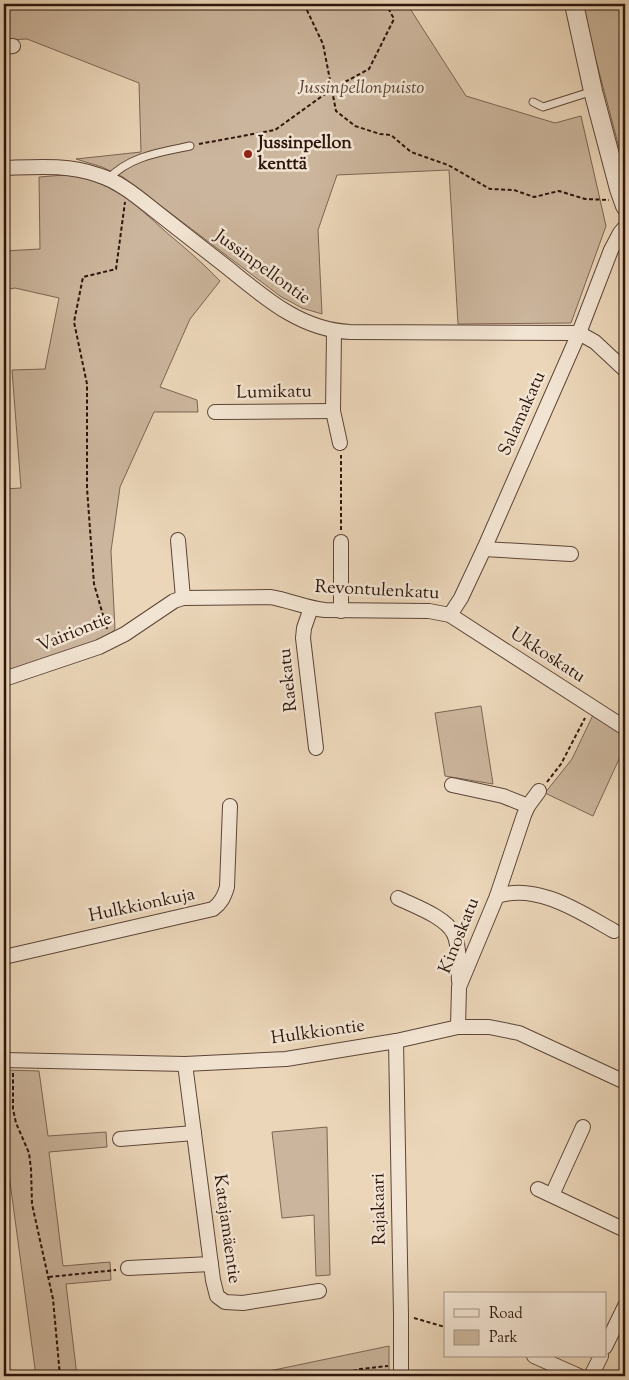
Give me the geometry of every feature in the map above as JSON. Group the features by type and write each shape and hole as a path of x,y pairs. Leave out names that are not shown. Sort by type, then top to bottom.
{"street":[{"path":"574,4 593,91 618,189 617,203"},
{"name":"Jussinpellontie","path":"4,168 68,168 108,178 126,189 276,306 304,322 334,331 579,333"},
{"name":"Salamakatu","path":"450,615 461,598 484,549 579,333 611,250 625,227"},
{"name":"Lumikatu","path":"334,331 332,411 340,443"},
{"path":"579,333 595,342 625,370"},
{"name":"Lumikatu","path":"215,412 332,411"},
{"path":"178,540 183,598"},
{"path":"341,542 341,611"},
{"path":"484,549 571,554"},
{"name":"Revontulenkatu","path":"183,598 270,597 311,608 341,611 429,612 450,615"},
{"name":"Vairiontie","path":"4,680 86,652 111,641 125,634 163,607 183,598"},
{"name":"Raekatu","path":"311,608 304,628 303,638 316,748"},
{"name":"Ukkoskatu","path":"450,615 625,728"},
{"path":"452,785 503,796 528,806"},
{"path":"497,896 528,806 540,791"},
{"name":"Hulkkionkuja","path":"4,957 213,910 220,904 227,887 230,806"},
{"name":"Kinoskatu","path":"458,1027 459,987 497,896 520,892 535,895 572,908 614,931"},
{"path":"398,898 434,916 446,924 454,933 457,945 459,987"},
{"name":"Hulkkiontie","path":"8,1060 185,1064 286,1059 396,1041 458,1027 489,1027 519,1033 625,1082"},
{"name":"Rajakaari","path":"396,1041 401,1370"},
{"name":"Katajamäentie","path":"185,1064 214,1289 217,1296 225,1302 243,1303 319,1292"},
{"path":"552,1195 583,1127"},
{"path":"120,1139 194,1133"},
{"path":"538,1189 625,1230"},
{"path":"128,1268 211,1264"},
{"path":"606,1345 625,1306"},
{"path":"538,1358 579,1376"},
{"path":"591,1376 600,1358"}],"lane":[{"path":"533,102 543,108 593,91"},
{"path":"108,178 115,171 135,160 190,146"}],"path":[{"path":"304,4 323,44 336,111 356,126 380,134 391,135 411,152 448,165 490,189 514,190 534,197 559,191 585,200 617,203"},
{"path":"190,146 275,130 332,89 369,69 394,19 386,4"},
{"path":"111,641 94,584 87,488 87,384 74,322 83,277 116,269 126,189"},
{"path":"340,443 341,542"},
{"path":"540,791 560,764 591,707"},
{"path":"8,1060 13,1109 16,1123 28,1153 31,1170 32,1204 56,1323 60,1376"},
{"path":"48,1277 128,1268"},
{"path":"401,1315 444,1327"},
{"path":"334,1376 360,1369 401,1370"}],"green space":[{"name":"Jussinpellonpuisto","path":"4,4 407,4 466,96 555,123 581,116 606,226 571,323 458,324 449,170 337,175 318,230 322,314 302,308 280,296 123,177 102,167 76,159 141,152 139,83 27,39 4,40"},
{"path":"582,4 625,4 625,170 584,15"},
{"path":"65,175 81,177 108,187 120,194 194,256 220,281 190,319 160,387 197,400 198,412 154,412 120,487 111,551 115,629 106,639 4,672 4,489 21,488 12,370 45,369 59,298 15,288 4,290 4,251 40,249 39,177"},
{"path":"481,706 493,784 445,776 435,713"},
{"path":"593,715 625,737 625,746 593,816 545,793 572,759"},
{"path":"4,1070 39,1071 48,1136 106,1132 107,1147 49,1152 63,1266 110,1262 111,1280 66,1284 77,1376 36,1376 4,1137"},
{"path":"327,1127 330,1275 316,1276 314,1215 282,1218 272,1132"},
{"path":"389,1346 389,1372 370,1376 245,1376"}],"place":[{"name":"Jussinpellon kenttä","path":"248,154"}]}
